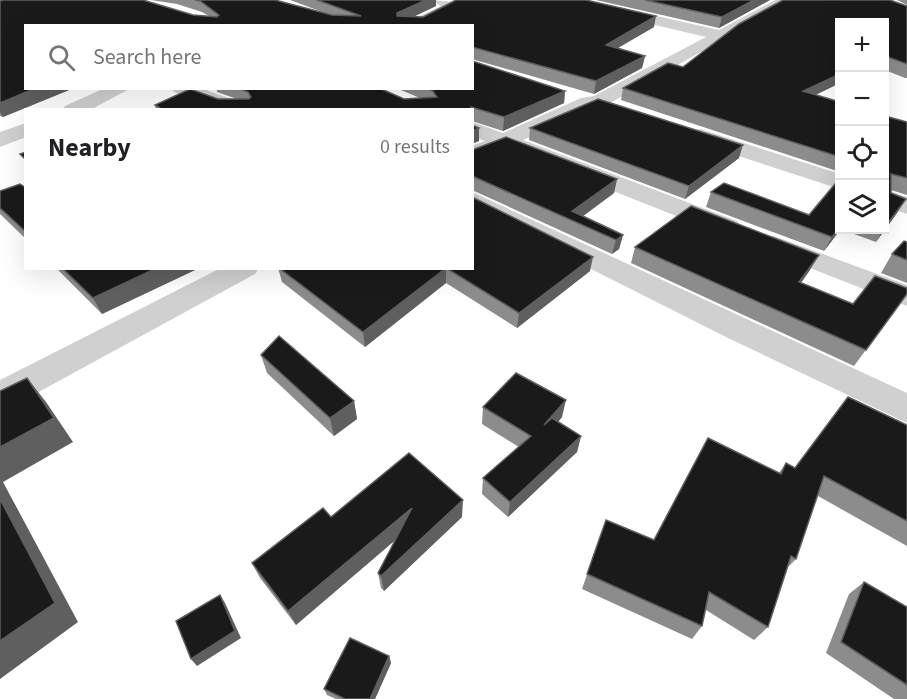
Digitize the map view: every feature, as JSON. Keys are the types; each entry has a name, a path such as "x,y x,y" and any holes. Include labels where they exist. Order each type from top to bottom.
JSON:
{"street":[{"path":"412,24 452,7 452,5 437,0"},
{"path":"567,0 720,35"},
{"path":"474,154 593,102 786,0"},
{"path":"77,108 117,90"},
{"path":"187,90 236,108"},
{"path":"557,92 620,109"},
{"path":"675,127 835,180"},
{"path":"474,129 907,296"},
{"path":"0,140 24,130"},
{"path":"889,199 907,206"},
{"path":"474,200 907,410"},
{"path":"0,396 241,270"}],"building":[{"path":"143,0 193,15 217,17 219,15 200,1 195,0 275,0 332,15 361,16 317,0 426,0 397,13 397,16 423,17 456,0 586,0 656,16 606,45 645,56 596,81 474,48 474,24 24,24 24,90 31,90 0,103 0,1"},
{"path":"645,0 754,0 722,17"},
{"path":"783,0 890,0 907,6 907,64 889,57 889,18 835,18 835,76 803,91 835,101 835,155 623,88 668,63 683,67 739,24"},
{"path":"474,62 565,91 504,117 471,107 160,108 155,105 188,90 218,99 249,99 251,97 248,92 243,90 384,90 404,99 437,97 431,90 474,90"},
{"path":"598,99 743,145 689,186 530,128"},
{"path":"889,117 907,122 907,178 891,174 891,193 906,199 889,222"},
{"path":"506,137 617,179 572,211 623,235 616,240 474,177 474,149"},
{"path":"724,183 809,215 835,184 835,233 832,237 711,192"},
{"path":"20,184 24,187 24,230 0,208 0,191"},
{"path":"474,198 593,257 519,313 449,270 474,270"},
{"path":"691,206 819,255 799,282 853,304 875,276 907,288 907,294 866,350 635,247"},
{"path":"904,241 907,242 907,260 892,254"},
{"path":"64,270 153,270 93,298"},
{"path":"282,270 443,270 363,332"},
{"path":"279,336 354,401 330,418 261,355"},
{"path":"516,373 566,400 544,425 552,418 581,436 510,502 483,478 531,436 483,407"},
{"path":"27,378 54,418 0,447 0,391"},
{"path":"848,397 907,425 907,521 824,476 796,559 791,556 768,627 709,592 702,626 587,574 606,520 654,540 708,438 781,474 786,463 795,468"},
{"path":"409,453 463,500 381,576 378,573 412,508 288,611 252,563 323,508 331,517"},
{"path":"0,499 55,603 0,641"},
{"path":"864,582 907,607 907,685 841,642"},
{"path":"220,595 235,631 191,659 176,621"},
{"path":"350,638 389,656 370,699 345,699 324,689"}]}
